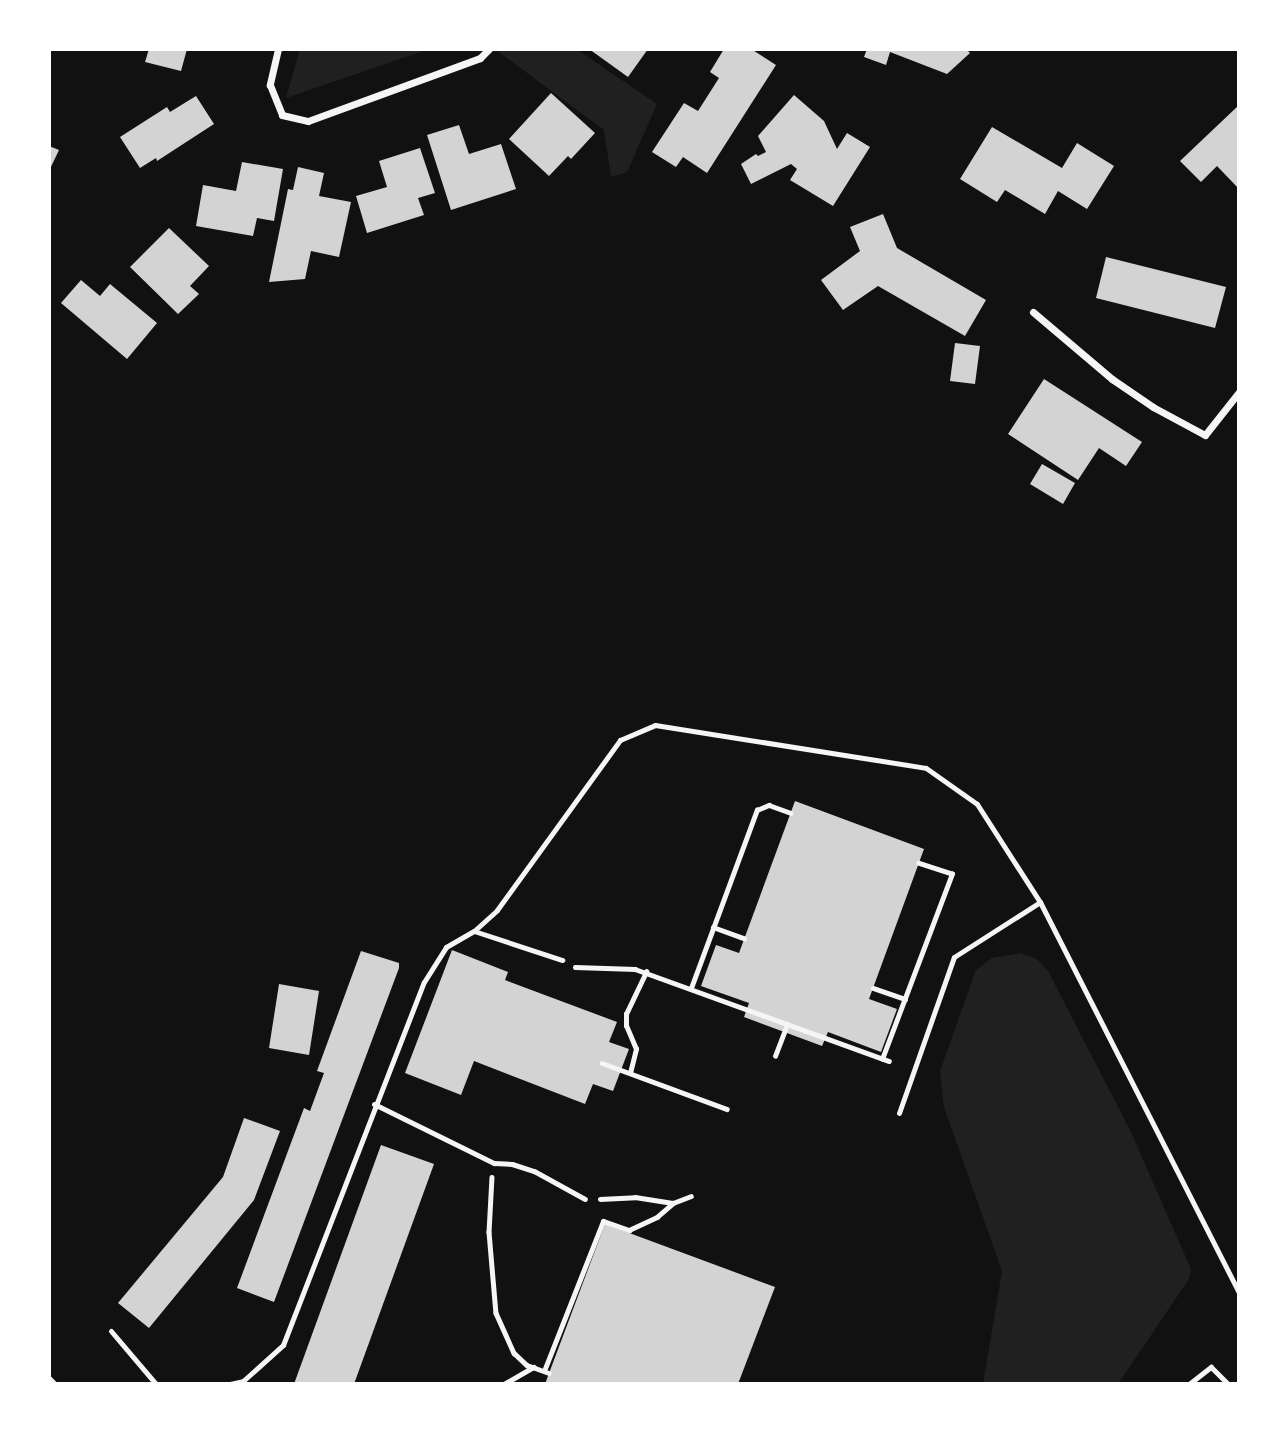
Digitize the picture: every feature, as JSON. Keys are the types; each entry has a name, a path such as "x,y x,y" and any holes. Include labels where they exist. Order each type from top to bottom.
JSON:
{"street":[{"path":"278,49 270,85 282,115 308,121 480,58 489,49"},
{"path":"1033,312 1058,330 1111,379 1153,407 1205,435 1239,392"}],"lane":[{"path":"230,1384 243,1381 283,1345 374,1104 424,982 446,947 474,931 497,910 620,740 655,725 926,768 977,804 1040,902 1239,1292"},
{"path":"899,1114 954,957 1040,902"},
{"path":"474,931 562,960"},
{"path":"374,1104 494,1163 512,1164 534,1171 585,1199"},
{"path":"111,1331 156,1384"},
{"path":"1189,1384 1211,1367 1228,1384"},
{"path":"49,1378 55,1384"}],"path":[{"path":"691,988 757,810 769,805 791,813"},
{"path":"562,960 586,969 627,968 646,972 886,1060 893,1026 952,874 919,863"},
{"path":"713,927 744,938"},
{"path":"701,959 710,962"},
{"path":"630,1073 636,1049 626,1026 626,1014 646,972"},
{"path":"873,988 905,999"},
{"path":"775,1056 787,1024"},
{"path":"601,1063 727,1109"},
{"path":"494,1163 489,1232 496,1313 514,1353 533,1367 547,1372 603,1221 629,1230 657,1217 673,1203 691,1195"},
{"path":"585,1199 635,1197 673,1203"},
{"path":"504,1384 533,1367"}],"shaded area":[{"path":"300,49 429,49 286,98"},
{"path":"495,49 576,49 657,104 627,172 611,177 604,130"},
{"path":"1021,953 1037,959 1048,971 1130,1130 1191,1269 1189,1279 1118,1384 983,1384 1002,1271 944,1107 940,1071 976,970 992,958"}],"building":[{"path":"149,49 187,49 181,71 145,62"},
{"path":"589,49 648,49 628,77"},
{"path":"724,49 751,49 776,65 707,173 683,157 676,167 652,152 684,103 698,111 719,78 710,72"},
{"path":"867,49 966,49 970,53 947,74 890,52 886,65 864,57"},
{"path":"551,93 595,133 571,159 568,156 549,176 509,139"},
{"path":"794,95 824,121 837,149 847,133 870,147 833,206 790,180 797,169 791,164 751,184 741,164 756,154 758,156 766,152 758,136"},
{"path":"196,96 214,124 157,161 156,158 140,168 120,137 167,107 170,112"},
{"path":"1239,105 1239,189 1217,166 1201,182 1180,161"},
{"path":"459,125 469,154 501,144 516,189 451,210 427,135"},
{"path":"992,127 1062,168 1077,143 1114,166 1087,209 1058,191 1045,214 1005,190 997,202 960,179"},
{"path":"49,146 59,150 49,171"},
{"path":"420,148 435,193 418,198 424,215 367,233 356,196 387,187 379,161"},
{"path":"242,162 283,169 274,221 257,218 253,236 196,226 203,185 236,191"},
{"path":"298,167 324,173 319,196 351,202 339,257 311,251 305,279 269,282 288,189 293,190"},
{"path":"883,214 897,248 986,300 965,336 878,286 843,310 821,280 860,251 850,227"},
{"path":"169,228 209,266 190,286 199,294 178,314 130,267"},
{"path":"1106,257 1226,287 1215,328 1096,298"},
{"path":"81,280 100,296 110,284 157,323 127,359 61,303"},
{"path":"955,343 980,346 975,384 950,381"},
{"path":"1044,379 1142,442 1126,466 1099,448 1078,480 1008,434"},
{"path":"1042,464 1075,483 1063,504 1030,484"},
{"path":"795,801 924,849 869,999 897,1009 881,1052 828,1032 822,1046 744,1017 749,1003 701,986 716,945 739,953"},
{"path":"452,950 508,972 505,980 617,1022 609,1042 629,1049 613,1091 593,1084 585,1104 474,1061 461,1095 405,1073"},
{"path":"361,951 399,963 399,968 274,1302 237,1288 304,1108 310,1111 324,1073 317,1071"},
{"path":"279,984 319,991 309,1055 269,1048"},
{"path":"244,1118 280,1131 254,1200 149,1328 118,1303 223,1177"},
{"path":"381,1145 434,1164 354,1384 294,1384"},
{"path":"605,1224 775,1287 738,1384 545,1384"}]}
